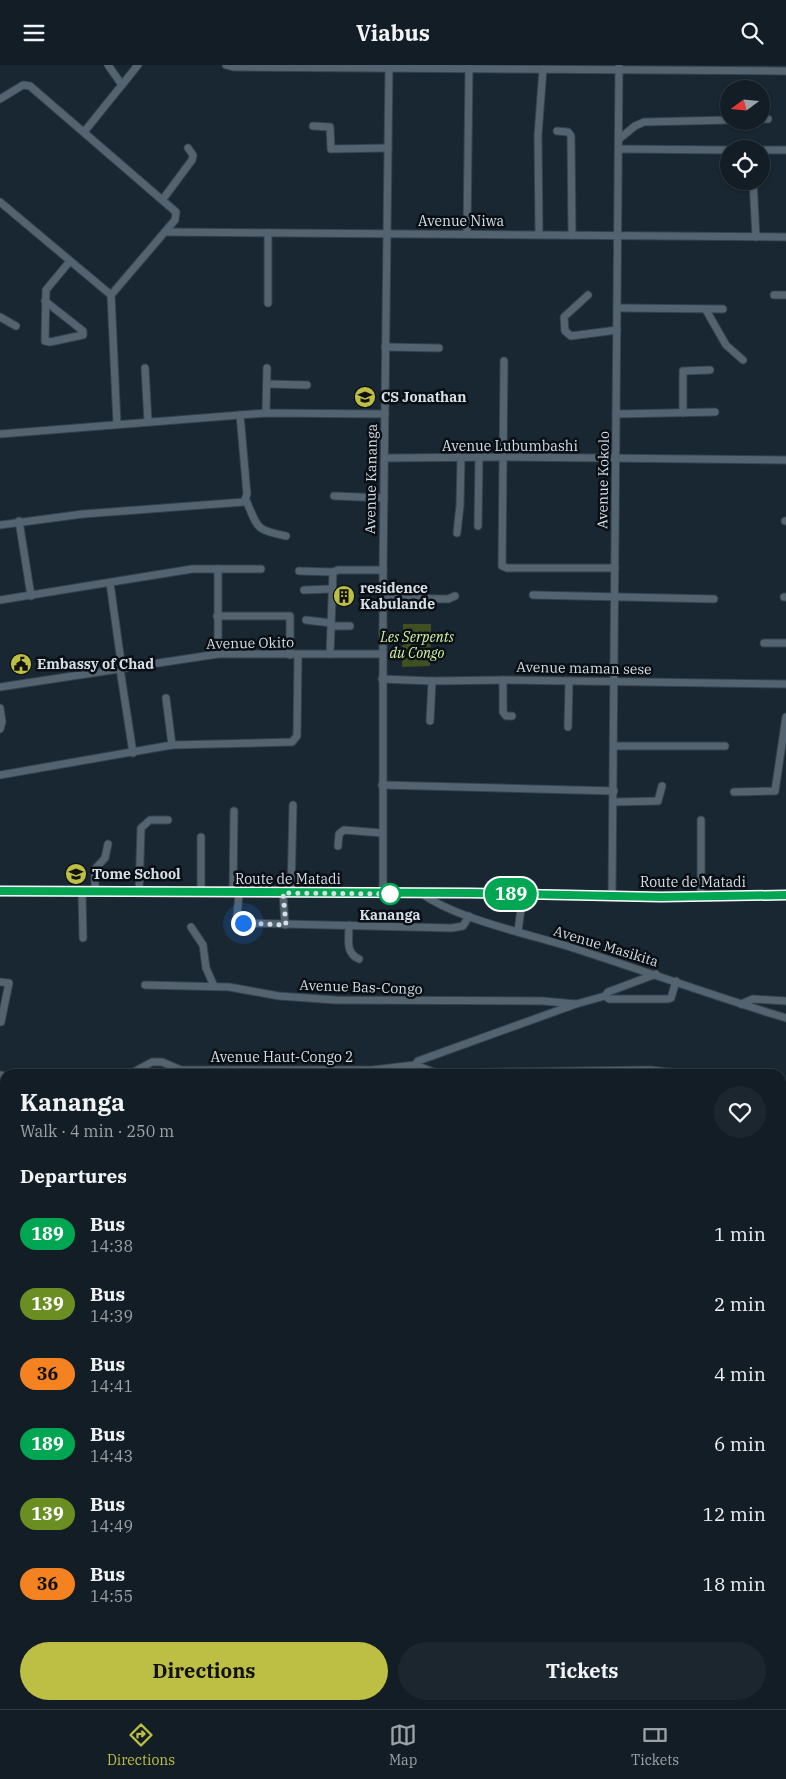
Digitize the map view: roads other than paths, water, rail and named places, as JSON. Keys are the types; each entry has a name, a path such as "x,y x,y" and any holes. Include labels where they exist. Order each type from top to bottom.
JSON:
{"main road":[{"name":"Route de Matadi","path":"0,891 421,893 661,897 786,895"}],"street":[{"path":"108,65 122,85"},
{"path":"84,132 138,65"},
{"path":"226,65 234,67 469,67 543,69 776,67 786,71"},
{"name":"Avenue Kananga","path":"383,894 382,679 389,67"},
{"path":"467,233 469,67"},
{"name":"Avenue Kokolo","path":"612,895 615,746 615,458 618,330 619,67"},
{"path":"619,82 627,67"},
{"path":"539,234 538,135 543,69"},
{"path":"0,99 27,85 175,208 177,215 165,232 111,295 117,424"},
{"path":"619,139 635,126 644,122 720,120"},
{"path":"313,126 330,127 331,149 388,149"},
{"path":"557,131 568,132 571,136 572,235"},
{"path":"163,199 192,160 193,155 188,148"},
{"path":"619,149 720,150"},
{"path":"770,150 786,150"},
{"path":"753,190 756,237"},
{"path":"0,202 111,295"},
{"name":"Avenue Niwa","path":"165,232 617,234 786,237"},
{"path":"268,233 268,303"},
{"path":"45,301 83,331 83,335 47,343 45,338 45,301 48,287 70,261"},
{"path":"588,295 564,317 565,331 571,336 618,330"},
{"path":"774,295 786,295"},
{"path":"618,308 723,309"},
{"path":"706,310 726,345 742,360"},
{"path":"0,317 16,326"},
{"path":"385,347 440,348"},
{"path":"504,361 501,563 503,567 615,567"},
{"path":"145,368 148,421"},
{"path":"266,413 267,368"},
{"path":"683,413 683,371 710,370"},
{"path":"267,384 307,385"},
{"path":"616,414 715,412"},
{"path":"0,434 266,413 385,414"},
{"path":"240,415 246,500 261,529 286,537"},
{"path":"478,526 479,457"},
{"name":"Avenue Lubumbashi","path":"385,458 503,457 786,460"},
{"path":"457,533 460,516 461,458"},
{"path":"334,496 384,498"},
{"path":"0,525 83,514 241,503 246,500"},
{"path":"19,521 31,595"},
{"path":"0,600 192,569 261,569"},
{"path":"218,569 218,654"},
{"path":"299,571 383,570"},
{"path":"330,654 333,572"},
{"path":"110,583 133,753"},
{"path":"304,590 332,589"},
{"path":"533,595 714,599"},
{"path":"383,598 448,599 455,596"},
{"path":"0,775 172,745 289,743 296,739 294,655 290,616 217,617"},
{"path":"306,620 331,625 350,626"},
{"path":"764,643 786,643"},
{"name":"Avenue Okito","path":"0,687 218,654 383,655"},
{"name":"Avenue maman sese","path":"382,679 786,684"},
{"path":"503,679 503,712 506,716 512,716"},
{"path":"430,721 432,681"},
{"path":"568,727 569,681"},
{"path":"166,698 172,745"},
{"path":"0,708 2,722 0,729"},
{"path":"734,792 775,791 786,717"},
{"path":"615,746 725,746"},
{"path":"382,785 614,791"},
{"path":"613,802 658,801 662,786"},
{"path":"286,925 293,805"},
{"path":"234,811 237,916 243,923 452,928 462,926 469,916"},
{"path":"140,892 141,828 150,820 168,820"},
{"path":"701,820 701,895"},
{"path":"338,846 339,834 344,830 382,833"},
{"path":"201,837 201,892"},
{"path":"95,892 95,869 105,858 108,844"},
{"path":"82,892 83,938"},
{"name":"Avenue Masikita","path":"421,893 433,902 469,916 656,974 786,1018"},
{"path":"518,931 523,894"},
{"path":"348,925 349,951 352,956 359,959"},
{"path":"191,927 203,945 206,968 214,986"},
{"path":"605,997 608,992 656,974"},
{"path":"415,1065 418,1061 576,1004 605,997 609,999 668,999 671,998 676,981"},
{"path":"0,982 9,983 1,1022"},
{"name":"Avenue Bas-Congo","path":"146,985 214,986 279,996 336,1000 543,1001 576,1004"},
{"path":"741,1004 754,999 786,1001"},
{"name":"Avenue Haut-Congo 2","path":"138,1069 152,1061 169,1064 174,1069"},
{"name":"Avenue Haut-Congo 2","path":"381,1069 415,1065 427,1069"}],"place":[{"name":"CS Jonathan","path":"365,397"},
{"name":"residence Kabulande","path":"344,596"},
{"name":"Embassy of Chad","path":"21,664"},
{"name":"Tome School","path":"76,874"},
{"name":"Kananga","path":"390,894"}],"park label":[{"name":"Les Serpents du Congo","path":"417,645"}]}
